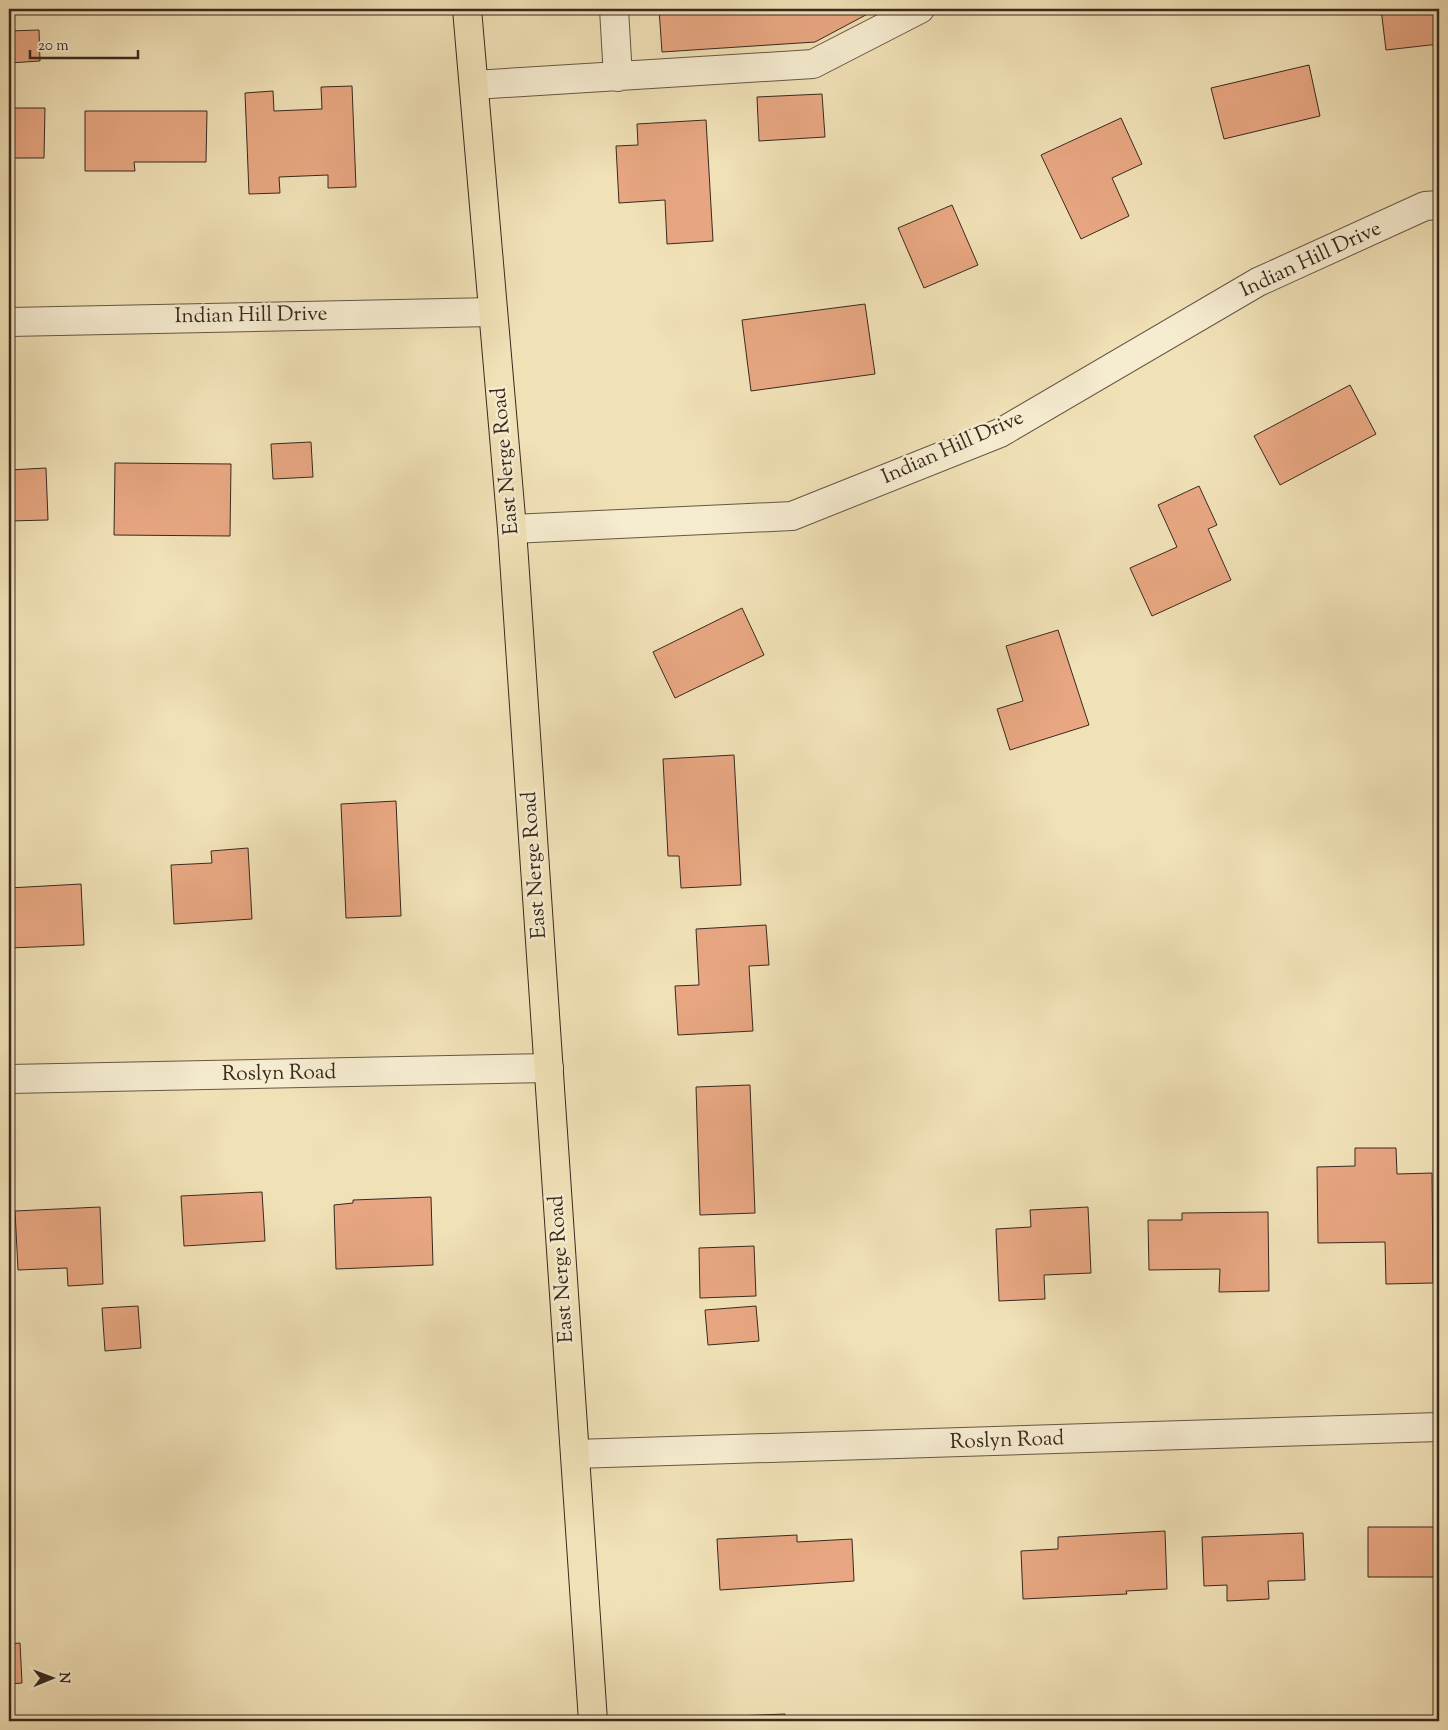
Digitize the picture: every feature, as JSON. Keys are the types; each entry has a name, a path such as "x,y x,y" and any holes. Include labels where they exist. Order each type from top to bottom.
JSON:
{"main road":[{"name":"East Nerge Road","path":"467,9 512,529 593,1721"}],"street":[{"path":"614,9 618,77"},
{"path":"474,85 813,64 920,9"},
{"name":"Indian Hill Drive","path":"512,529 792,516 1000,433 1258,282 1425,206 1439,205"},
{"name":"Indian Hill Drive","path":"9,322 493,312"},
{"name":"Roslyn Road","path":"9,1079 548,1068"},
{"name":"Roslyn Road","path":"575,1454 1439,1427"}],"building":[{"path":"659,9 877,9 815,42 662,52"},
{"path":"1381,9 1439,9 1439,44 1386,50"},
{"path":"39,30 40,61 9,63 9,31"},
{"path":"1309,65 1320,116 1224,139 1211,88"},
{"path":"352,86 356,187 328,188 328,175 279,177 280,193 249,194 245,93 273,91 274,111 322,109 321,87"},
{"path":"822,94 825,137 759,141 757,97"},
{"path":"9,108 45,108 44,158 9,158"},
{"path":"85,111 207,111 206,162 134,162 135,171 85,171"},
{"path":"1121,118 1142,164 1112,178 1129,216 1081,239 1041,155"},
{"path":"706,120 713,241 667,244 665,200 619,203 616,146 638,145 637,124"},
{"path":"952,205 978,265 924,288 898,228"},
{"path":"865,304 875,374 751,391 742,320"},
{"path":"1350,385 1376,434 1280,485 1254,436"},
{"path":"311,442 313,477 273,479 271,444"},
{"path":"115,463 231,464 230,536 114,535"},
{"path":"46,468 48,520 9,521 9,470"},
{"path":"1199,486 1217,525 1208,529 1231,580 1152,616 1130,568 1177,547 1158,505"},
{"path":"742,608 764,655 675,698 653,652"},
{"path":"1058,630 1089,725 1010,750 997,709 1023,701 1006,646"},
{"path":"734,755 741,885 681,888 679,856 668,856 663,759"},
{"path":"396,801 401,916 346,918 341,804"},
{"path":"248,848 252,919 174,924 171,865 212,863 211,851"},
{"path":"81,884 84,945 9,948 9,888"},
{"path":"766,925 769,965 749,966 753,1031 678,1035 675,986 699,985 696,929"},
{"path":"750,1085 755,1213 700,1215 696,1087"},
{"path":"1355,1148 1396,1148 1397,1174 1432,1173 1433,1283 1386,1284 1385,1242 1318,1243 1317,1167 1355,1166"},
{"path":"262,1192 265,1241 184,1246 181,1196"},
{"path":"431,1197 433,1265 336,1269 334,1205 353,1203 353,1200"},
{"path":"100,1207 103,1284 68,1286 67,1268 18,1270 15,1211"},
{"path":"1088,1207 1091,1273 1044,1275 1045,1299 999,1301 996,1229 1031,1227 1030,1210"},
{"path":"1268,1212 1269,1291 1219,1292 1220,1269 1149,1270 1148,1220 1182,1220 1182,1213"},
{"path":"754,1246 756,1296 700,1298 699,1248"},
{"path":"138,1306 141,1348 105,1351 102,1308"},
{"path":"756,1306 759,1341 708,1345 705,1310"},
{"path":"1368,1527 1439,1527 1439,1577 1368,1577"},
{"path":"1165,1531 1167,1589 1126,1591 1127,1594 1023,1599 1021,1551 1058,1549 1058,1537"},
{"path":"1303,1533 1305,1580 1268,1581 1269,1599 1227,1601 1227,1585 1204,1586 1202,1537"},
{"path":"797,1535 797,1542 852,1539 854,1581 720,1590 717,1539"},
{"path":"20,1643 22,1683 9,1684 9,1644"},
{"path":"785,1714 785,1721 735,1721 735,1716"}]}
